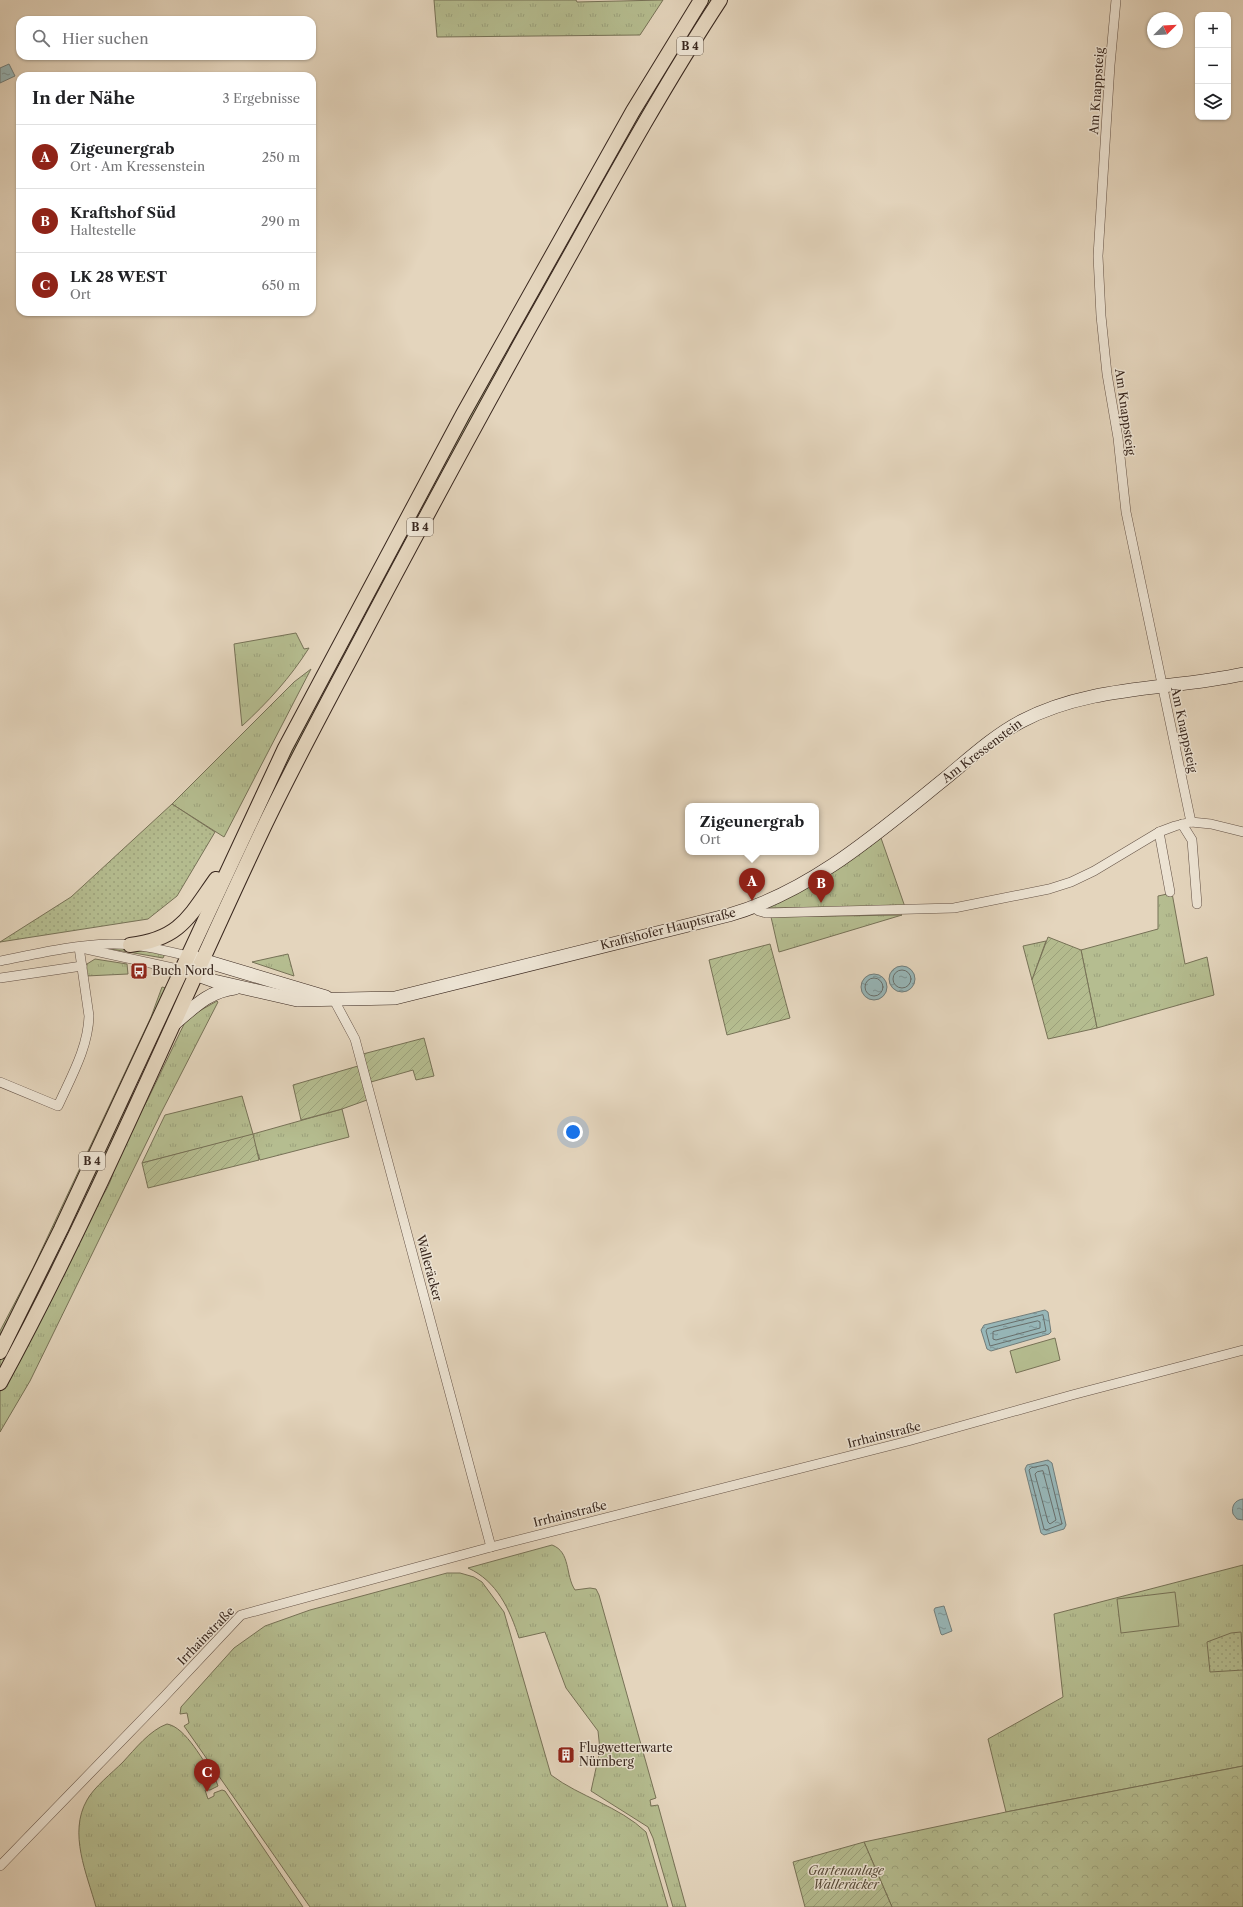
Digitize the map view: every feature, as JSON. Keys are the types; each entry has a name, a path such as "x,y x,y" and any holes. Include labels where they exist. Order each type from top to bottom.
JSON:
{"main road":[{"name":"B 4","path":"0,1352 43,1267 285,748 463,414 632,111 701,0"},
{"name":"B 4","path":"0,1383 29,1330 66,1255 294,765 409,548 587,224 662,92 720,0"},
{"name":"B 4","path":"130,945 155,941 176,930 190,916 216,878 233,859"}],"street":[{"name":"Am Knappsteig","path":"1116,0 1110,65 1098,256 1101,316 1107,374 1118,438 1126,512 1191,822"},
{"name":"Am Kressenstein","path":"753,907 808,880 848,854 994,739 1021,721 1055,706 1078,699 1243,674"},
{"path":"753,907 766,913 954,908 1048,889 1071,882 1094,871 1159,832 1182,824 1191,822 1211,824 1243,832"},
{"path":"1182,824 1192,840 1198,904"},
{"path":"1159,832 1170,892"},
{"name":"Kraftshofer Hauptstraße","path":"182,970 239,988 297,1000 380,1000 411,996 604,945 729,915 753,907"},
{"path":"0,961 79,947 109,944 130,945 188,956"},
{"path":"0,1082 58,1106 84,1048 89,1026 89,1016 79,947"},
{"path":"79,947 182,970"},
{"name":"Kraftshofer Hauptstraße","path":"188,956 203,959 334,1000"},
{"path":"0,978 82,966"},
{"path":"174,1024 206,997 222,990 239,988"},
{"name":"Walleräcker","path":"334,1000 355,1039 491,1547"},
{"name":"Irrhainstraße","path":"0,1866 162,1699 240,1614 491,1547 908,1442 1072,1395 1243,1350"}],"green space":[{"path":"434,0 576,0 577,2 663,0 640,35 437,37"},
{"path":"705,0 713,0 653,98 647,94"},
{"path":"641,103 648,107 207,939 204,939 240,862 262,808 370,595"},
{"path":"296,633 304,649 309,648 278,689 242,726 234,644"},
{"path":"311,669 224,837 172,804 294,682"},
{"path":"172,804 215,832 177,896 148,919 0,942 71,897"},
{"path":"881,838 905,907 767,908"},
{"path":"1172,893 1185,964 1207,957 1214,995 1097,1028 1081,950 1158,929 1158,896"},
{"path":"902,915 779,952 771,917"},
{"path":"1048,937 1081,950 1097,1028 1048,1039 1032,980"},
{"path":"1046,941 1032,980 1023,946"},
{"path":"770,944 790,1018 727,1035 709,960"},
{"path":"105,948 121,948 165,954 163,958"},
{"path":"288,954 294,976 252,962"},
{"path":"95,959 127,964 128,974 86,976 87,964"},
{"path":"162,987 166,988 159,1005 0,1341 0,1331 33,1268 151,1017"},
{"path":"217,1001 218,1002 161,1113 30,1381 0,1432 0,1392 89,1216 110,1183 113,1163 148,1099 187,1018"},
{"path":"424,1038 434,1076 416,1080 413,1070 371,1082 363,1054"},
{"path":"358,1066 367,1100 342,1109 301,1120 293,1085"},
{"path":"138,1079 111,1148 0,1374 0,1359"},
{"path":"242,1096 253,1134 342,1109 349,1137 260,1160 252,1135 142,1163 165,1115"},
{"path":"253,1134 259,1160 148,1188 142,1163"},
{"path":"1055,1338 1060,1360 1016,1373 1010,1351"},
{"path":"552,1545 558,1548 565,1558 575,1590 590,1588 596,1589 599,1595 656,1798 650,1800 651,1806 658,1805 686,1907 673,1907 653,1838 648,1827 591,1791 600,1750 598,1731 566,1688 545,1632 519,1638 507,1607 495,1588 487,1580 468,1568"},
{"path":"1243,1565 1243,1766 1006,1812 988,1739 1063,1697 1054,1614"},
{"path":"447,1573 460,1573 474,1577 482,1582 504,1612 551,1775 574,1790 624,1815 646,1832 668,1907 310,1907 184,1726 189,1723 187,1713 180,1714 181,1707 234,1648 265,1626 310,1610"},
{"path":"1175,1592 1179,1626 1121,1633 1117,1599"},
{"path":"1241,1632 1243,1670 1210,1672 1207,1642 1231,1633"},
{"path":"167,1724 174,1727 188,1738 215,1778 218,1786 210,1790 205,1790 208,1799 214,1796 214,1793 222,1790 225,1791 303,1907 96,1907 84,1867 79,1840 79,1826 87,1800 99,1785 149,1735"},
{"path":"1243,1766 1243,1907 892,1907 864,1842 1006,1812"},
{"name":"Gartenanlage Walleräcker","path":"864,1842 892,1907 805,1907 793,1862"}],"water":[{"path":"9,64 15,76 0,83 0,68"},
{"path":"902,966 911,970 915,979 911,988 902,992 893,988 889,979 893,970"},
{"path":"874,974 883,978 887,987 883,996 874,1000 865,996 861,987 865,978"},
{"path":"1045,1310 1048,1312 1051,1332 1049,1334 991,1351 987,1349 981,1330 984,1325"},
{"path":"1048,1460 1052,1463 1066,1525 1064,1529 1044,1535 1041,1533 1025,1469 1027,1465"},
{"path":"1243,1499 1243,1520 1237,1519 1233,1514 1233,1506 1236,1502"},
{"path":"944,1606 952,1631 942,1635 934,1610 935,1608"}],"place":[{"name":"Zigeunergrab","path":"752,901"},
{"name":"Kraftshof Süd","path":"821,903"},
{"name":"Buch Nord","path":"139,971"},
{"name":"Flugwetterwarte Nürnberg","path":"566,1755"},
{"name":"LK 28 WEST","path":"207,1792"}]}
